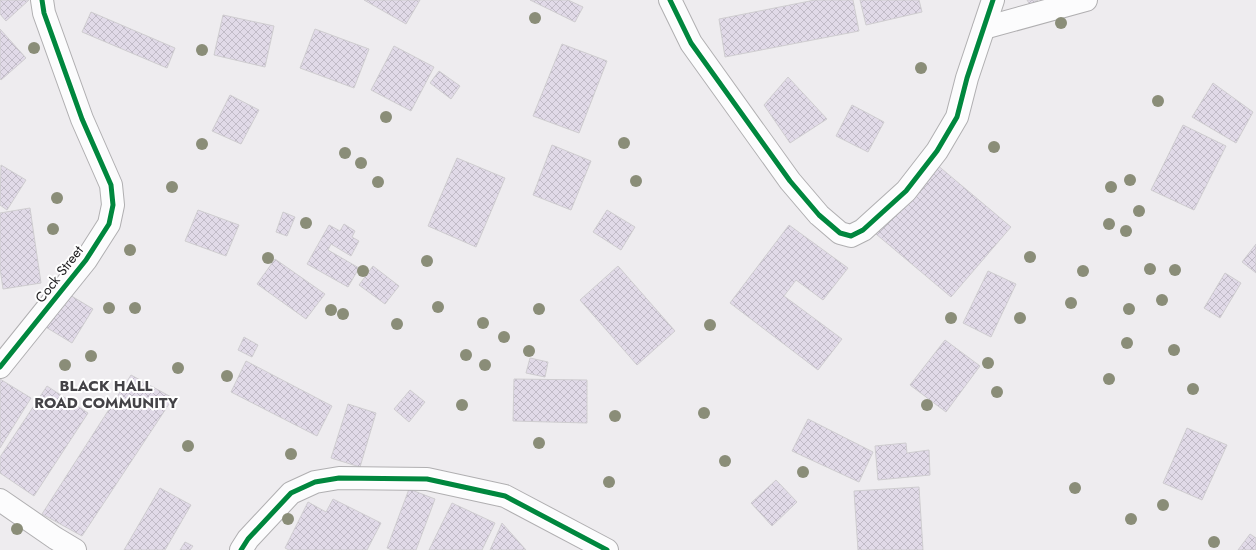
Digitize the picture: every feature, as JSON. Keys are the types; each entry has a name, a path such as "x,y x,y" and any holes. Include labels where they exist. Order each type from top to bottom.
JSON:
{"street":[{"name":"Cock Street","path":"0,368 86,260 109,224 113,205 111,185 82,120 44,13 42,0"},
{"path":"670,0 691,42 790,181 819,215 840,233 851,236 863,230 906,191 937,151 957,117 967,78 993,0"},
{"path":"984,28 1086,0"},
{"path":"241,550 248,539 291,493 315,482 339,478 427,479 505,496 607,550"},
{"path":"0,500 75,550"}],"building":[{"path":"0,0 29,0 6,21 0,14"},
{"path":"364,0 420,0 406,24"},
{"path":"530,0 568,0 583,7 575,22"},
{"path":"815,0 853,0 859,31 725,57 719,19"},
{"path":"860,0 919,0 922,12 866,25"},
{"path":"1027,0 1038,0 1030,5"},
{"path":"91,12 175,48 167,68 82,32"},
{"path":"223,15 274,26 265,67 214,55"},
{"path":"0,29 26,58 1,80 0,79"},
{"path":"315,29 369,49 354,88 300,68"},
{"path":"562,44 607,61 579,133 533,116"},
{"path":"394,46 434,67 411,111 371,90"},
{"path":"439,71 460,86 451,99 430,83"},
{"path":"788,77 827,119 790,143 764,105"},
{"path":"1213,83 1253,112 1236,143 1192,117"},
{"path":"230,95 259,110 241,144 212,131"},
{"path":"852,105 884,122 868,152 836,136"},
{"path":"1183,125 1226,146 1194,210 1151,190"},
{"path":"552,145 591,161 571,210 533,195"},
{"path":"457,158 505,178 476,247 428,226"},
{"path":"936,164 1011,227 951,297 876,234"},
{"path":"1,165 26,180 7,210 0,205"},
{"path":"30,208 41,283 3,289 0,268 0,213"},
{"path":"198,210 239,225 226,256 185,241"},
{"path":"607,210 635,227 621,250 593,232"},
{"path":"283,212 295,217 287,236 276,232"},
{"path":"344,224 355,231 352,237 359,241 351,256 331,244 328,250 359,268 348,287 307,264 329,225 340,231"},
{"path":"789,225 848,268 823,300 796,280 784,296 842,339 818,370 730,303"},
{"path":"1256,244 1256,273 1242,262"},
{"path":"275,259 325,294 306,319 257,284"},
{"path":"373,266 399,286 385,304 359,285"},
{"path":"618,266 675,331 637,365 580,300"},
{"path":"988,271 1016,284 991,337 963,323"},
{"path":"1225,273 1241,283 1220,318 1204,308"},
{"path":"65,292 93,309 72,343 44,326"},
{"path":"244,337 258,345 252,357 238,350"},
{"path":"945,340 980,366 946,412 910,385"},
{"path":"530,358 548,362 545,377 526,373"},
{"path":"246,361 332,406 317,436 231,392"},
{"path":"131,375 173,398 82,536 42,514"},
{"path":"0,379 31,398 0,448"},
{"path":"514,379 587,380 587,423 513,421"},
{"path":"47,386 88,413 34,496 0,473 0,457"},
{"path":"410,390 425,402 409,422 394,409"},
{"path":"348,404 376,413 360,467 331,458"},
{"path":"808,419 873,452 859,482 792,451"},
{"path":"1187,428 1227,445 1202,500 1163,483"},
{"path":"906,443 907,453 929,450 930,475 878,480 875,446"},
{"path":"776,480 797,502 772,526 751,503"},
{"path":"919,487 923,550 858,550 854,491"},
{"path":"160,488 191,505 165,550 124,550"},
{"path":"409,489 435,499 416,550 392,550 387,548"},
{"path":"333,499 381,523 367,550 289,550 285,548 308,502 326,512"},
{"path":"452,503 495,523 482,550 429,550"},
{"path":"502,523 526,550 490,550"},
{"path":"1250,534 1256,538 1256,550 1238,550"},
{"path":"185,542 193,546 190,550 180,550"}],"cycle path":[{"path":"0,367 86,260 109,224 113,205 111,185 82,119 44,13 42,0"},
{"path":"670,0 691,43 790,181 819,215 840,233 851,236 863,230 906,191 937,151 957,117 967,78 993,0"},
{"path":"241,550 248,539 291,493 315,482 339,478 427,479 505,496 607,550"}],"district":[{"name":"BLACK HALL ROAD COMMUNITY","path":"106,394"}]}
